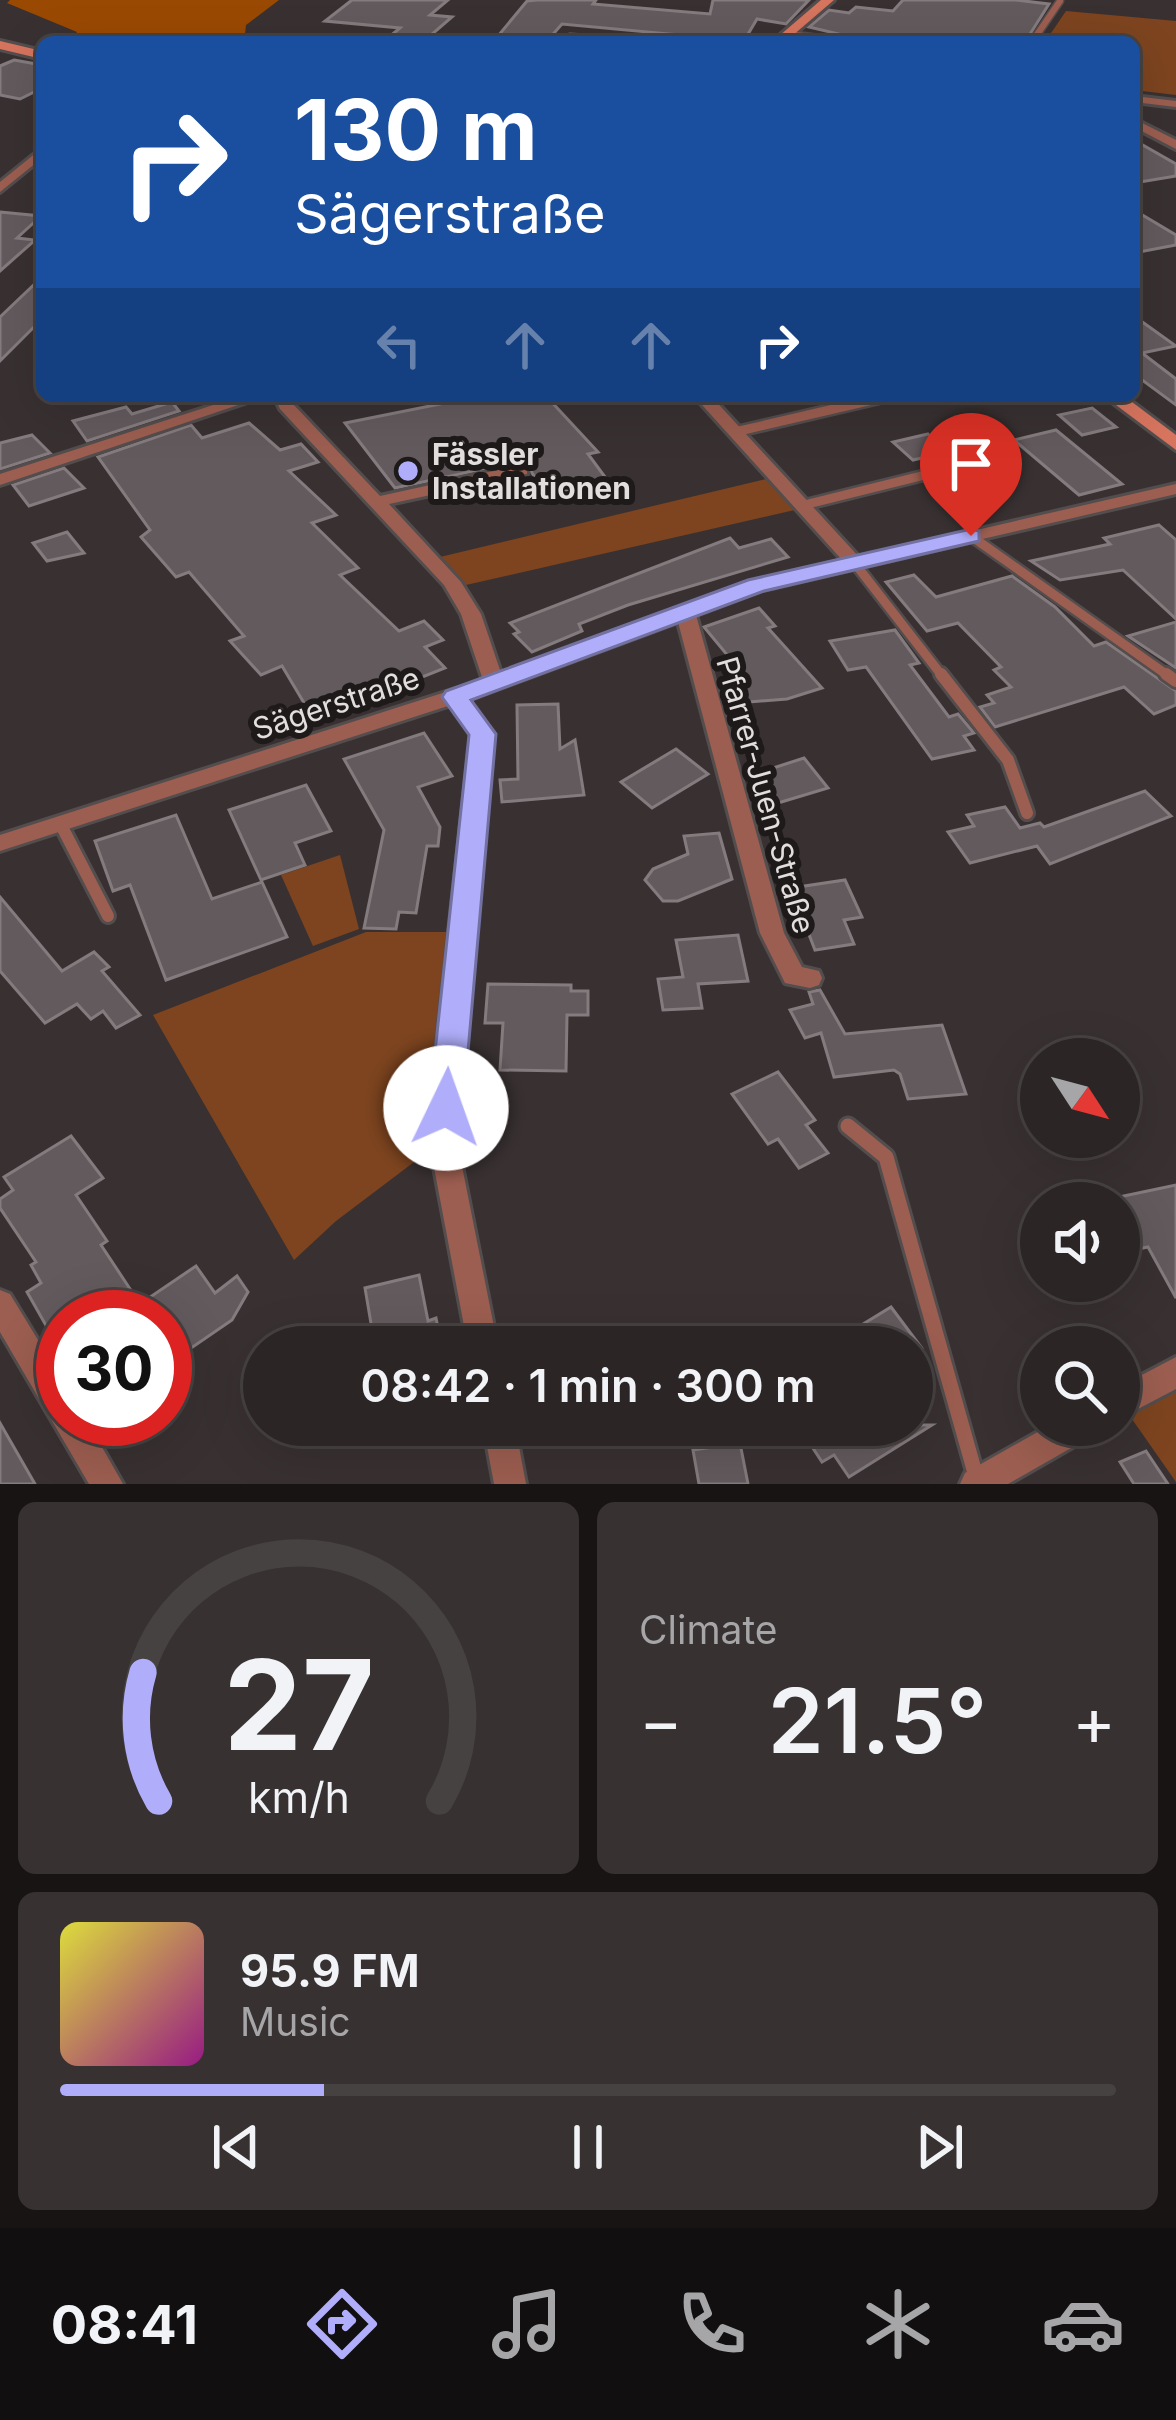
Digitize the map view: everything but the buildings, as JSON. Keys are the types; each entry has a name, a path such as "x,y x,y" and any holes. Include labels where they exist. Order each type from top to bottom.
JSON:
{"main road":[{"path":"785,36 828,0"},
{"path":"0,46 36,54"},
{"path":"1121,402 1176,444"}],"street":[{"path":"1046,0 1074,3"},
{"path":"1140,100 1176,104"},
{"path":"1140,125 1176,146"},
{"path":"0,188 36,157"},
{"path":"0,481 239,402"},
{"path":"284,402 452,582 471,614 493,680"},
{"path":"707,402 853,561"},
{"path":"376,502 521,470"},
{"name":"Sägerstraße","path":"0,843 455,697 757,586 1176,489"},
{"name":"Pfarrer-Juen-Straße","path":"685,611 772,933 794,976 810,978"},
{"path":"455,697 482,734 451,1030 444,1146 479,1326"},
{"path":"0,1304 36,1365"},
{"path":"1140,1392 1176,1372"},
{"path":"84,1446 107,1484"},
{"path":"503,1446 510,1484"},
{"path":"977,1484 1045,1446"}],"lane":[{"path":"1036,36 1060,1"},
{"path":"736,432 863,402"},
{"path":"804,505 921,476"},
{"path":"971,536 1176,681"},
{"path":"853,561 1008,760 1027,813"},
{"path":"59,823 107,916"},
{"path":"848,1126 886,1157 977,1484"}],"shaded area":[{"path":"279,0 246,25 240,36 74,36 77,32 7,3"},
{"path":"1066,11 1176,21 1176,95 1140,91 1140,36 1049,36"},
{"path":"770,478 799,509 466,585 440,557"},
{"path":"340,855 359,929 313,946 281,875"},
{"path":"366,932 450,932 430,1150 336,1221 294,1260 153,1015"},
{"path":"1176,1382 1176,1482 1140,1430 1140,1401"}],"place":[{"name":"Fässler Installationen","path":"408,471"}],"route":[{"path":"446,1108 482,734 455,697 757,586 971,536"}]}
